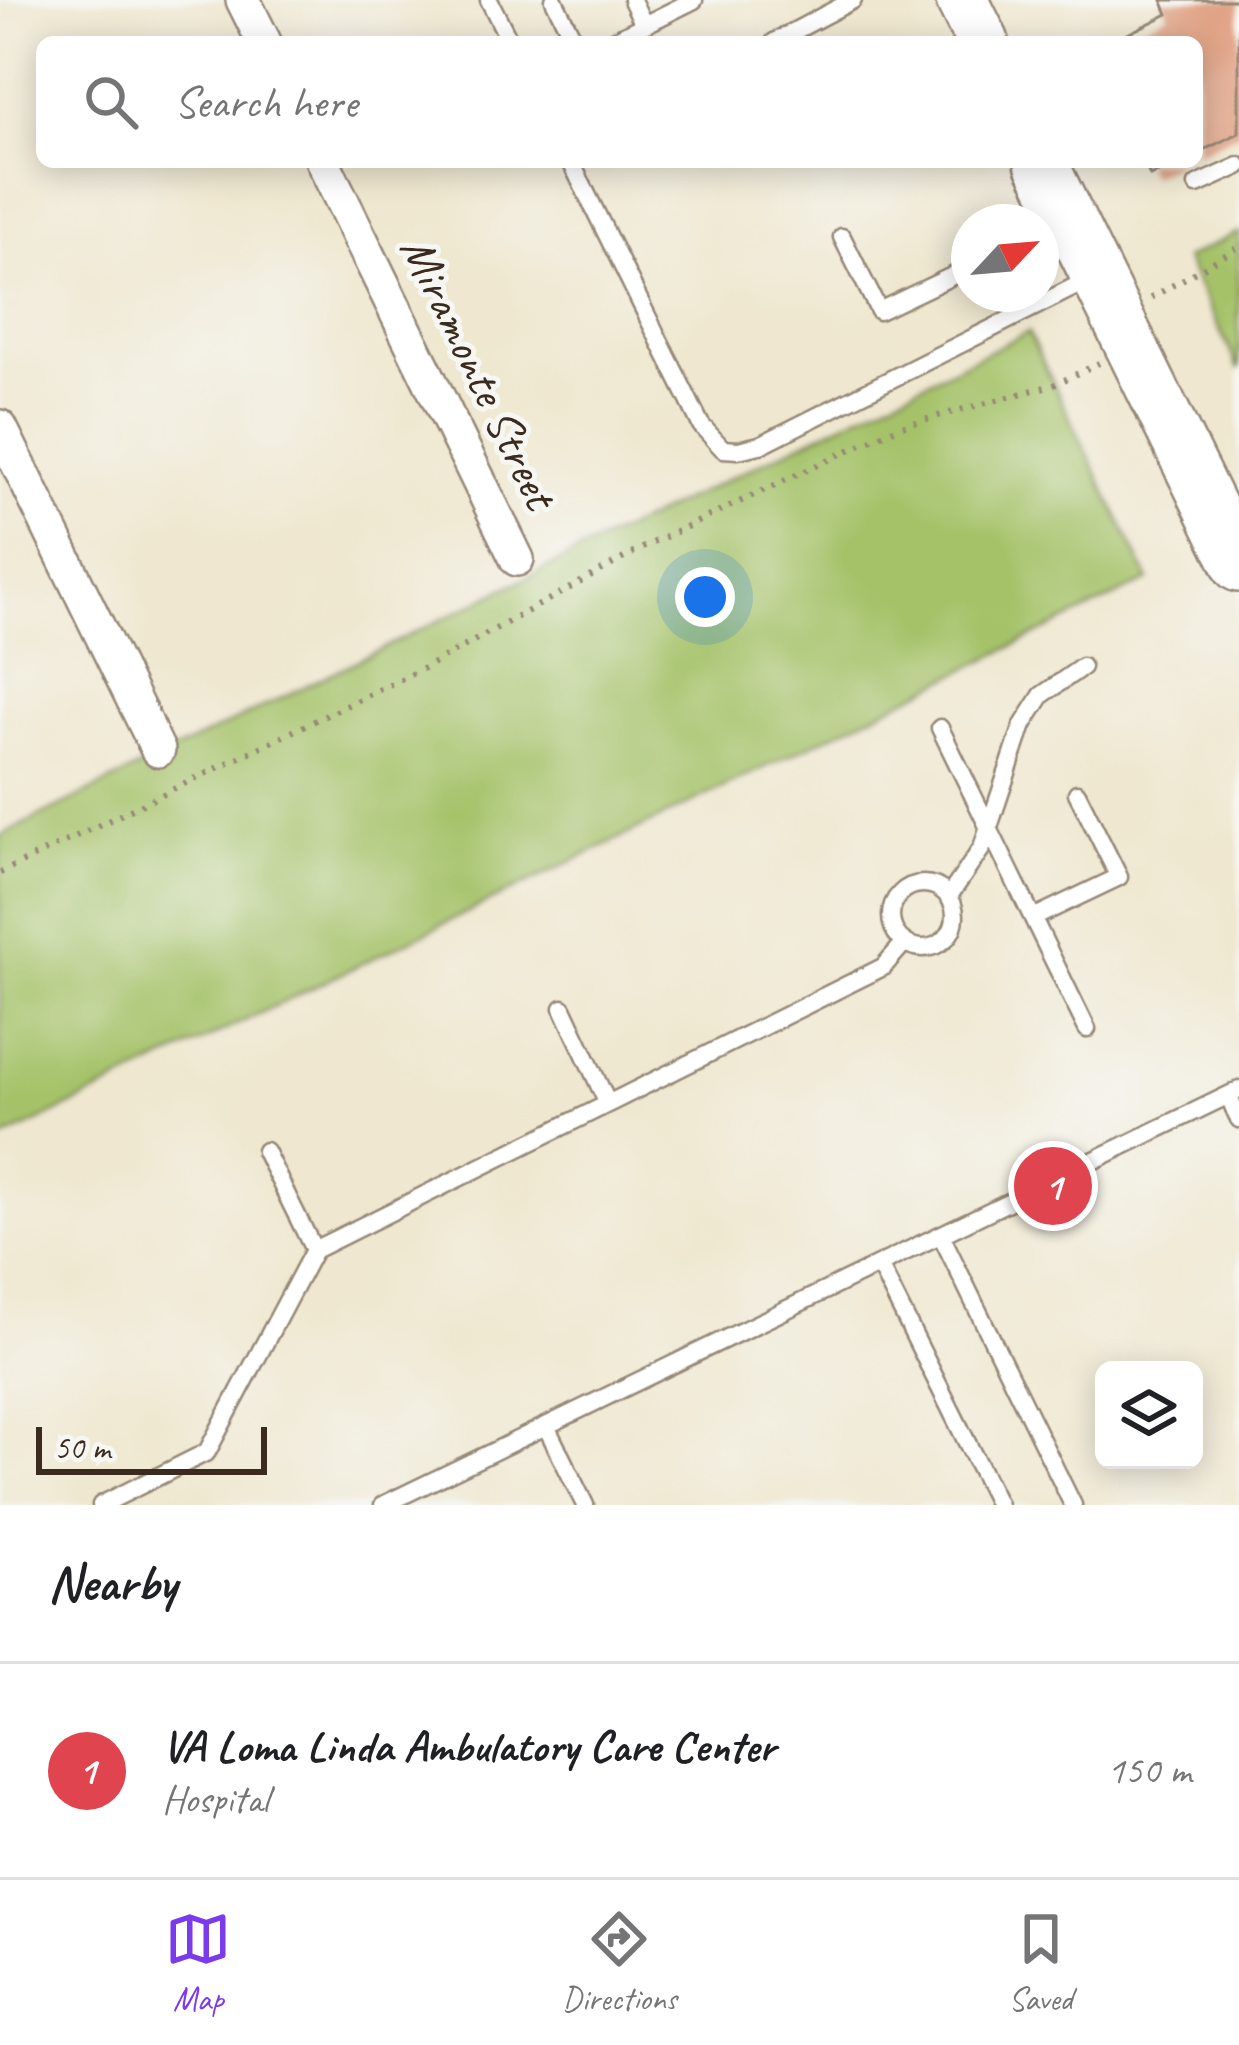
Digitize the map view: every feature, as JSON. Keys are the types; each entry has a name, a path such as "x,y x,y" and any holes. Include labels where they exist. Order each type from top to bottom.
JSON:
{"main road":[{"path":"962,0 979,36"},
{"path":"1043,168 1062,223 1115,313 1239,566"}],"street":[{"path":"243,0 261,36"},
{"name":"Miramonte Street","path":"326,168 517,560"},
{"path":"0,427 158,750"}],"lane":[{"path":"489,0 507,36"},
{"path":"554,0 572,36"},
{"path":"632,0 644,25"},
{"path":"622,36 694,0"},
{"path":"785,36 853,0"},
{"path":"1197,185 1239,166"},
{"path":"574,168 701,425 723,449 760,445 1115,313"},
{"path":"842,237 879,311 951,277"},
{"path":"949,896 982,848 1023,725 1042,695 1082,668"},
{"path":"940,728 1088,1029"},
{"path":"1033,918 1119,877 1078,793"},
{"path":"920,884 949,896 956,915 943,942 924,949 905,942 892,924 894,902 900,894 920,884"},
{"path":"100,1505 207,1452 314,1250 883,967 905,942"},
{"path":"563,1008 608,1102"},
{"path":"383,1505 1233,1093 1239,1119"},
{"path":"265,1151 314,1250"},
{"path":"941,1234 1073,1505"},
{"path":"878,1265 998,1505"},
{"path":"546,1426 585,1505"}],"path":[{"path":"0,873 430,665 646,546 898,427 1056,384 1115,313 1239,247"}],"green space":[{"path":"1239,232 1239,369 1185,259"},
{"path":"1028,332 1149,580 0,1140 0,836"}],"building":[{"path":"1162,0 1239,0 1239,133 1203,150 1203,36 1123,36 1168,14"}],"place":[{"name":"VA Loma Linda Ambulatory Care Center","path":"1053,1186"}]}
